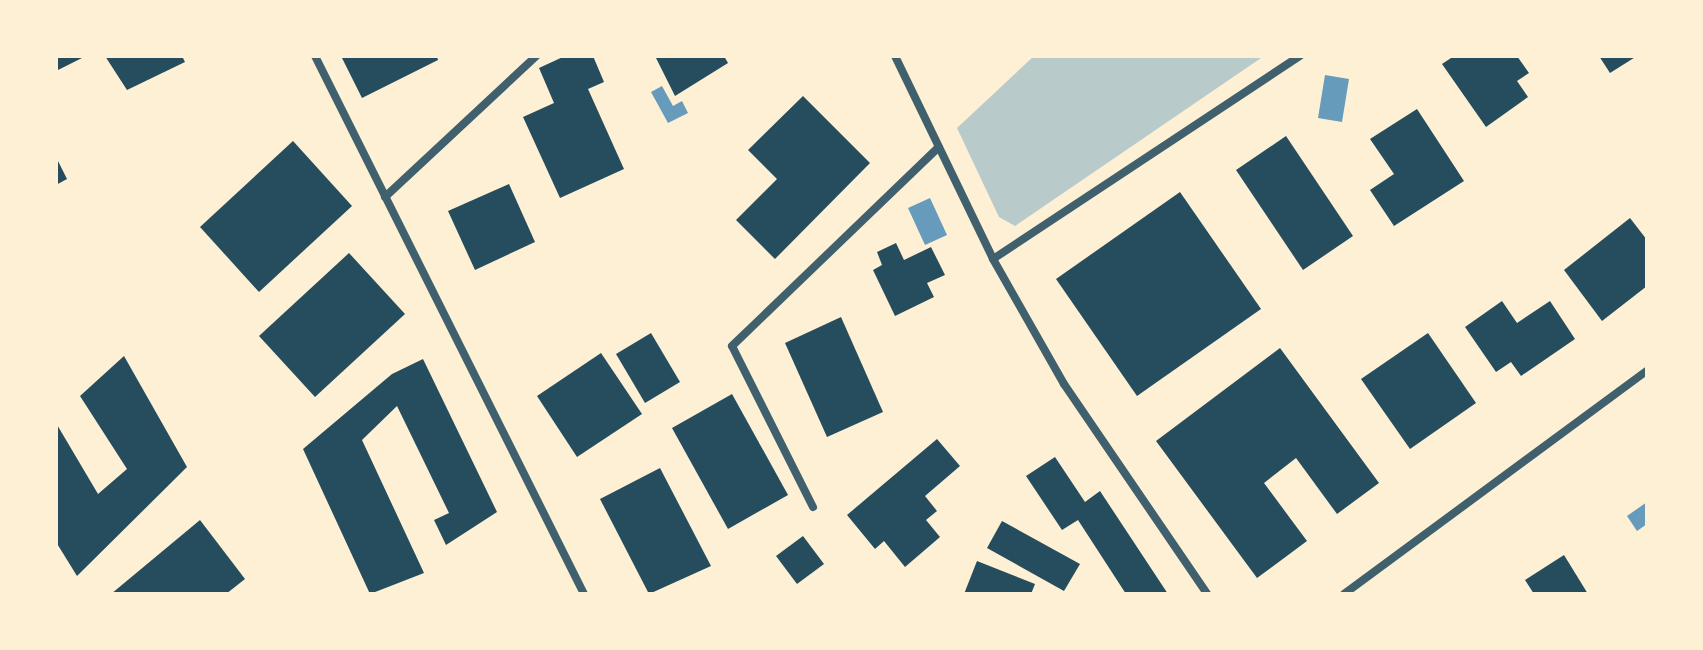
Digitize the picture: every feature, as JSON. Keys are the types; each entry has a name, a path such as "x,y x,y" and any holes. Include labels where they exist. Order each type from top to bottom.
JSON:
{"street":[{"path":"315,56 584,594"},
{"path":"385,197 536,56"},
{"path":"895,56 993,259 1064,384 1207,594"},
{"path":"993,259 1300,56"},
{"path":"813,507 732,346 939,147"},
{"path":"1344,594 1647,371"}],"shaded area":[{"path":"1034,56 1264,56 1015,226 999,217 957,128"}],"water":[{"path":"1325,75 1349,79 1342,122 1318,118"},
{"path":"662,86 673,106 682,101 688,113 668,123 651,92"},
{"path":"930,198 947,235 925,245 908,208"},
{"path":"1647,502 1647,524 1637,531 1627,516"}],"building":[{"path":"56,56 86,56 58,70"},
{"path":"105,56 182,56 185,62 127,90"},
{"path":"341,56 437,56 438,60 362,98"},
{"path":"565,56 593,56 604,82 588,89 624,169 560,198 523,117 554,103 539,68"},
{"path":"655,56 724,56 728,63 675,96"},
{"path":"1454,56 1517,56 1529,73 1517,81 1528,97 1486,127 1442,64"},
{"path":"1599,56 1637,56 1610,73"},
{"path":"803,96 870,163 775,259 736,220 777,179 748,150"},
{"path":"1417,109 1464,181 1394,226 1370,190 1394,174 1370,139"},
{"path":"1286,136 1353,236 1303,270 1236,170"},
{"path":"293,141 352,206 259,292 200,227"},
{"path":"56,157 67,179 56,185"},
{"path":"509,184 535,242 475,270 448,211"},
{"path":"1180,192 1261,309 1137,396 1056,279"},
{"path":"1630,218 1647,240 1647,286 1602,321 1564,270"},
{"path":"896,243 904,260 931,247 945,275 927,283 934,297 895,316 873,270 882,265 877,252"},
{"path":"349,253 405,314 315,397 259,336"},
{"path":"1502,301 1517,323 1550,301 1575,339 1521,376 1511,362 1496,372 1465,327"},
{"path":"841,317 883,412 827,437 785,343"},
{"path":"651,333 680,382 645,403 616,354"},
{"path":"1428,333 1476,403 1410,449 1361,379"},
{"path":"1280,348 1379,483 1337,514 1296,458 1264,483 1307,541 1257,578 1156,441"},
{"path":"601,353 642,414 577,457 537,396"},
{"path":"124,356 187,467 77,576 56,542 56,423 98,494 127,469 80,396"},
{"path":"423,359 497,512 446,545 434,520 449,513 397,406 362,440 424,573 370,594 303,449 392,374"},
{"path":"732,394 788,495 728,529 672,428"},
{"path":"937,439 960,466 925,496 937,511 926,520 940,537 905,567 884,541 875,549 847,515"},
{"path":"1055,457 1085,502 1100,491 1168,594 1126,594 1078,520 1062,530 1026,476"},
{"path":"660,468 711,566 649,594 600,499"},
{"path":"200,520 245,579 226,594 111,594"},
{"path":"1002,521 1080,564 1064,591 987,548"},
{"path":"803,536 824,564 797,584 776,556"},
{"path":"1564,555 1588,594 1534,594 1525,580"},
{"path":"977,561 1035,584 1031,594 964,594"}]}
